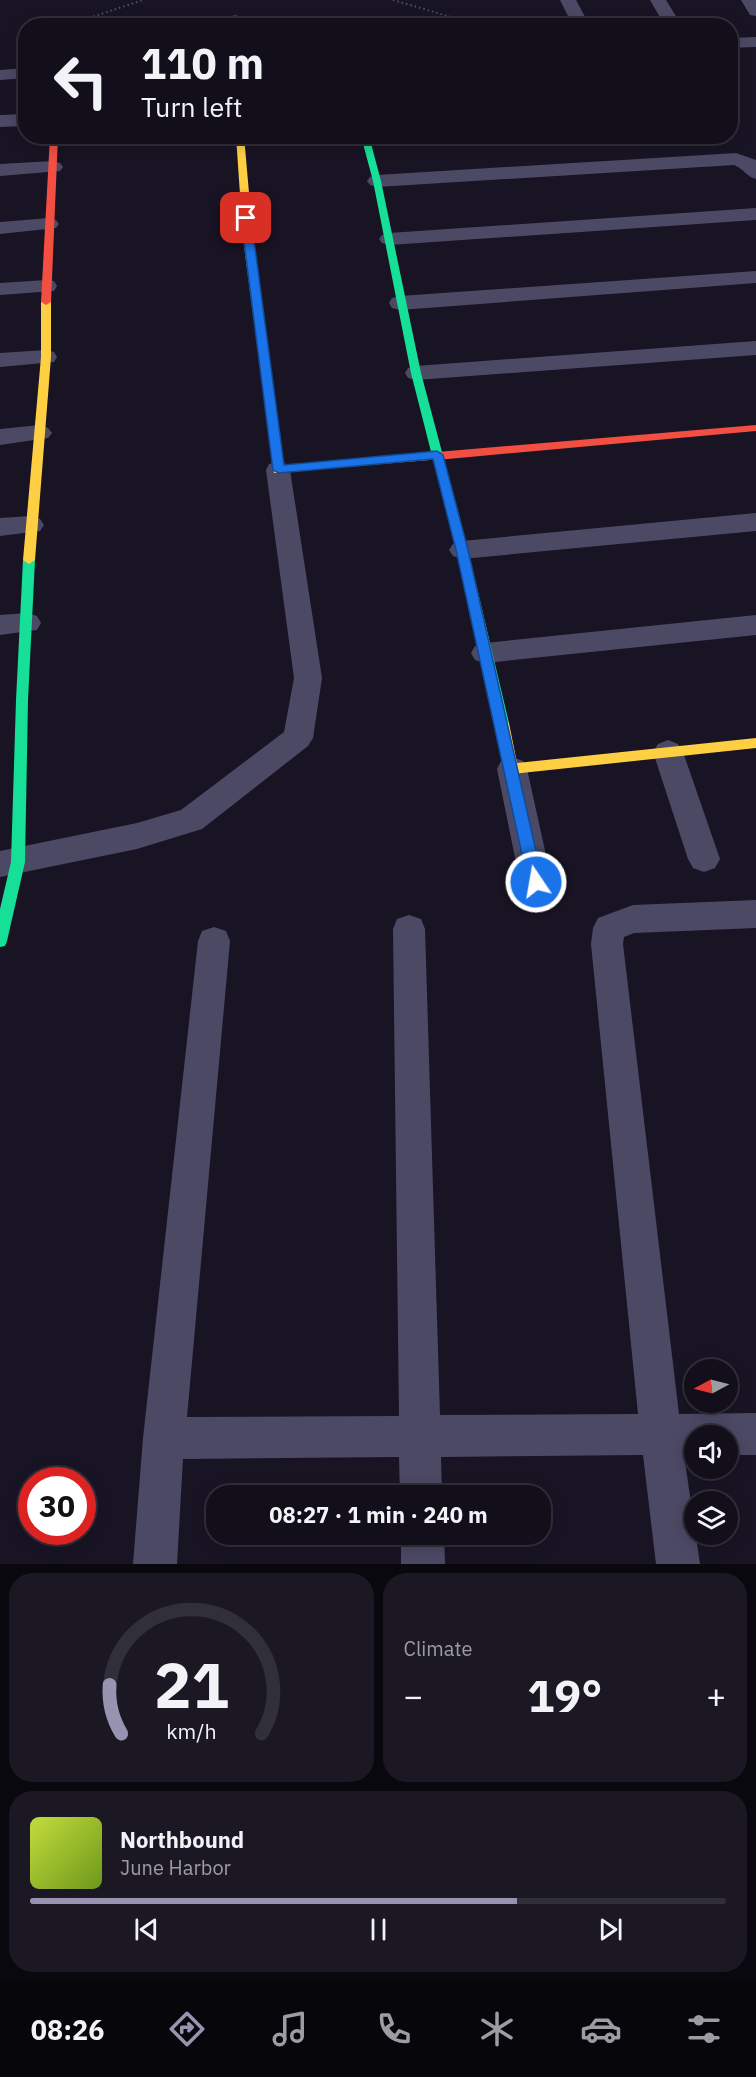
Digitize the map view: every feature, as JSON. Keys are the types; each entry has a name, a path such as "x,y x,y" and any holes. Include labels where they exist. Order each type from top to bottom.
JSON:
{"street":[{"path":"235,0 236,18"},
{"path":"568,0 578,18"},
{"path":"658,0 669,18"},
{"path":"749,0 756,11"},
{"path":"738,43 756,42"},
{"path":"0,75 18,74"},
{"path":"0,122 18,121"},
{"path":"0,940 9,863 13,624 31,525 40,433 46,357 46,286 54,144"},
{"path":"9,863 137,836 191,820 298,738 308,678 248,238 241,144"},
{"path":"366,144 377,181 416,373 462,550 536,882"},
{"path":"377,181 736,159 749,164 756,173"},
{"path":"0,170 53,166"},
{"path":"389,239 756,214"},
{"path":"0,228 49,224"},
{"path":"400,303 756,278"},
{"path":"0,290 46,286"},
{"path":"416,373 756,348"},
{"path":"0,360 46,357"},
{"path":"279,470 756,428"},
{"path":"0,437 40,433"},
{"path":"462,550 756,522"},
{"path":"0,527 31,525"},
{"path":"485,653 756,625"},
{"path":"512,769 756,743"},
{"path":"668,752 704,859"},
{"path":"678,1564 661,1435 607,944 609,928 633,919 756,914"},
{"path":"409,929 421,1485"},
{"path":"155,1564 164,1438 214,941"},
{"path":"164,1438 756,1434"},
{"path":"422,1545 423,1564"}],"path":[{"path":"90,18 143,0"},
{"path":"393,0 455,18"}],"traffic: fast":[{"path":"367,144 377,181 416,373 462,550 502,723"},
{"path":"0,941 18,862 22,700 29,560"}],"traffic: slow":[{"path":"241,144 248,238 278,470 437,456"},
{"path":"29,560 46,357 46,302"},
{"path":"502,723 512,769 756,743"}],"traffic: jam":[{"path":"46,302 54,144"},
{"path":"437,456 756,428"}],"route":[{"path":"246,218 279,470 437,455 462,550 536,882"}]}
